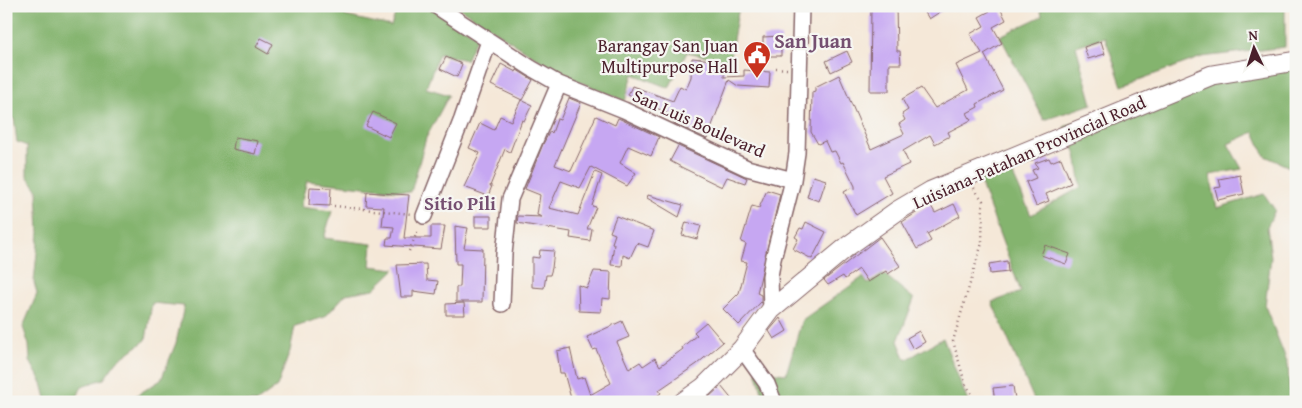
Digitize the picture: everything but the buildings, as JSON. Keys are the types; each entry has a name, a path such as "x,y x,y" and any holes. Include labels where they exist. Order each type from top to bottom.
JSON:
{"street":[{"name":"San Luis Boulevard","path":"436,6 559,84 624,110 747,168 793,180"},
{"path":"770,310 770,276 793,180 796,153 801,6"},
{"path":"424,216 462,119 489,41"},
{"name":"Luisiana-Patahan Provincial Road","path":"683,402 704,387 742,349 770,310 848,246 897,211 931,191 1212,75 1296,61"},
{"path":"502,304 504,254 510,199 559,84"},
{"path":"742,349 768,384 774,402"}],"path":[{"path":"967,176 983,201 982,244 952,341 965,383 977,402"},
{"path":"334,206 424,216 409,252"}],"green space":[{"path":"6,6 348,6 345,16 391,26 398,6 431,6 477,36 466,60 439,54 426,88 449,95 426,138 411,192 307,181 300,207 332,211 324,238 372,244 370,266 395,269 374,289 346,294 325,317 295,326 290,351 277,387 256,402 126,402 161,380 176,343 184,306 152,303 146,340 117,361 104,379 82,386 75,402 47,402 42,383 30,361 29,345 23,327 37,294 34,282 39,233 37,189 27,176 27,146 17,142 14,119 6,113"},
{"path":"456,6 791,6 791,14 739,7 729,61 687,52 669,88 633,74 625,101 561,74"},
{"path":"1040,6 1285,6 1285,47 1202,57 1122,86 1105,37 1076,46 1092,104 1044,120 1000,36 1042,16"},
{"path":"1296,61 1296,170 1265,156 1254,132 1228,144 1242,169 1210,175 1217,208 1264,194 1275,210 1267,227 1271,257 1265,306 1288,364 1290,402 1035,402 992,302 1021,292 975,168 1005,157 1031,215 1081,187 1076,154 1064,127 1144,93"},
{"path":"884,274 914,299 898,341 906,360 943,338 968,402 765,402 756,371 786,374 802,320 863,277 868,284"}],"place":[{"name":"Barangay San Juan Multipurpose Hall","path":"757,79"}],"district":[{"name":"San Juan","path":"813,40"},
{"name":"Sitio Pili","path":"460,203"}]}
